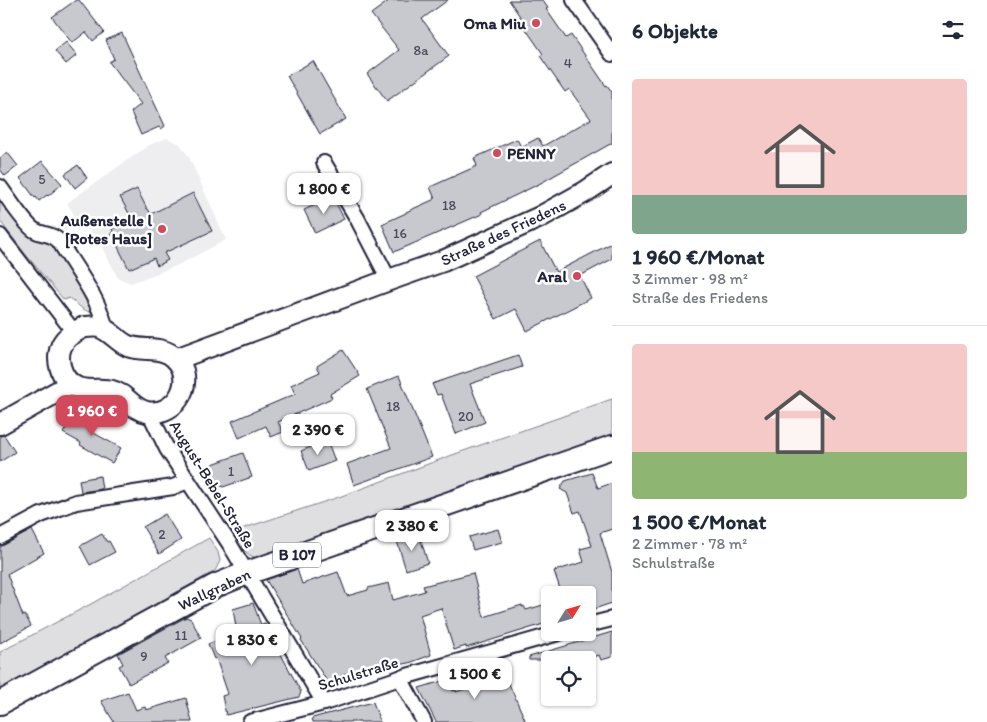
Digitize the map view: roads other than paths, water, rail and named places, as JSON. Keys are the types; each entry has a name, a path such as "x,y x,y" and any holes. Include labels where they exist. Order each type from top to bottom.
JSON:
{"main road":[{"name":"Wallgraben","path":"0,703 215,586 247,573 612,447"}],"street":[{"path":"574,0 612,54"},
{"path":"324,163 357,218 389,280"},
{"name":"Straße des Friedens","path":"176,359 442,261 540,217 585,192 612,174"},
{"path":"0,187 33,230 42,234 50,234 59,241 95,299 104,317 106,330"},
{"path":"0,236 74,332"},
{"path":"84,327 100,327 106,330 126,345 136,348 163,350 176,359 184,375 183,390 171,406 163,411 149,412 141,410 123,396 112,391 78,388 71,384 63,375 59,365 59,355 65,340 74,332 84,327"},
{"path":"0,424 71,384"},
{"name":"August-Bebel-Straße","path":"149,412 167,450 229,542 324,703"},
{"path":"0,537 41,515 76,502 173,487 188,481"},
{"path":"596,624 612,619"},
{"name":"Schulstraße","path":"250,722 324,703 400,678 541,638"},
{"path":"400,678 424,722"}],"place":[{"name":"Oma Miu","path":"536,23"},
{"name":"PENNY","path":"497,153"},
{"name":"Außenstelle l [Rotes Haus]","path":"162,229"},
{"name":"Aral","path":"577,276"}]}
